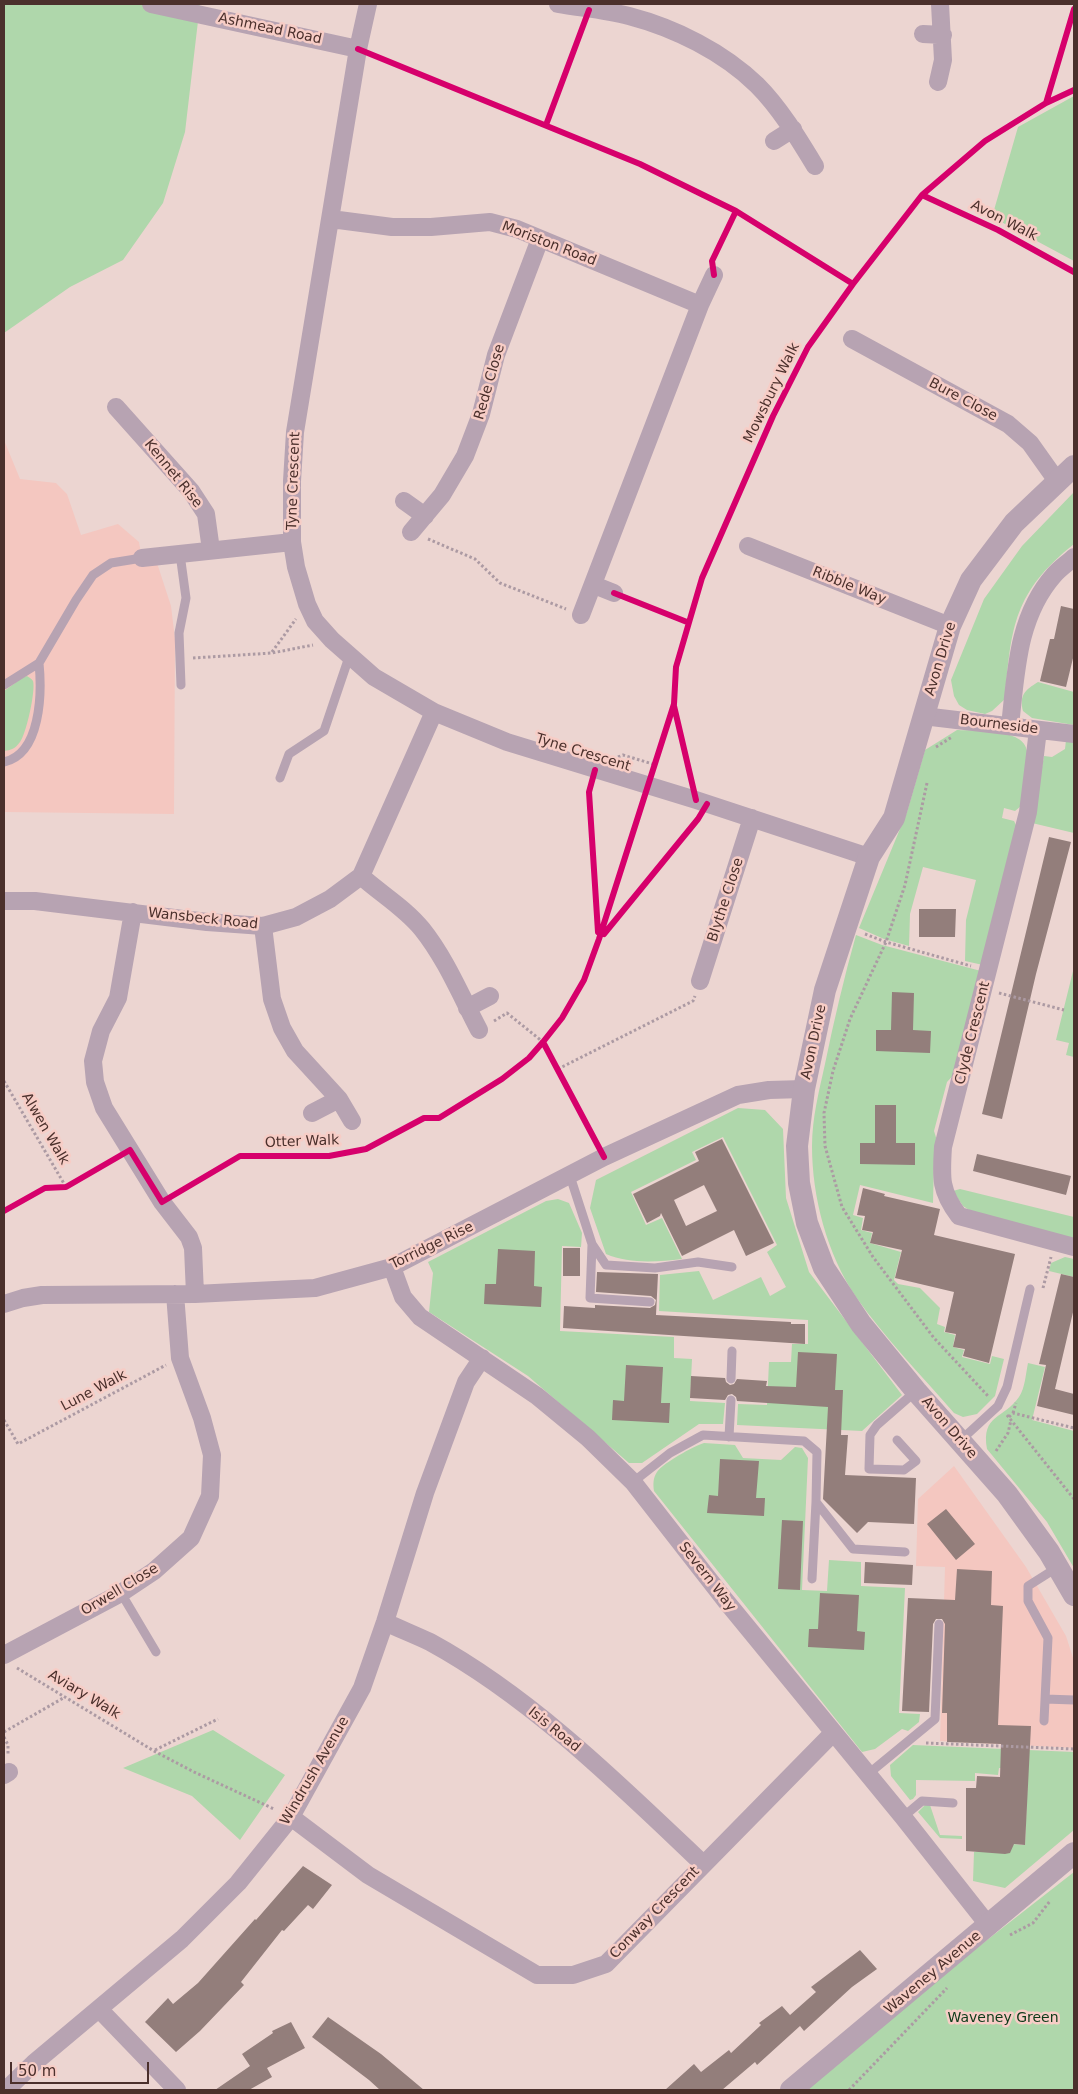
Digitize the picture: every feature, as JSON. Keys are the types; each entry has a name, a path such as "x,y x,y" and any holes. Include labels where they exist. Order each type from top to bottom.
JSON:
{"street":[{"name":"Ashmead Road","path":"152,4 358,49"},
{"name":"Tyne Crescent","path":"368,4 358,49 295,432 292,482 292,542 296,567 307,604 315,621 349,657 374,677 434,712 507,742 752,818 869,857"},
{"path":"938,82 943,60 940,4"},
{"path":"567,5 629,16 677,33 720,56 757,85 793,129 815,166"},
{"path":"923,34 943,35"},
{"path":"774,141 793,129"},
{"name":"Moriston Road","path":"331,219 392,227 431,227 490,222 517,229 700,305"},
{"name":"Rede Close","path":"412,532 442,495 466,456 481,414 496,355 540,239"},
{"path":"581,615 700,305 714,275"},
{"name":"Bure Close","path":"852,339 1008,424 1030,443 1057,482"},
{"name":"Kennet Rise","path":"116,407 191,491 206,514 211,550"},
{"name":"Avon Drive","path":"1074,466 1014,523 971,580 950,626 894,818 869,857 825,990 804,1089 797,1146 799,1183 807,1224 824,1268 861,1324 916,1391 1007,1494 1058,1567 1074,1595"},
{"path":"404,501 424,516"},
{"path":"142,558 292,542"},
{"name":"Ribble Way","path":"748,546 950,626"},
{"path":"1010,726 1020,642 1035,601 1054,574 1074,557"},
{"path":"594,585 614,593"},
{"name":"Wansbeck Road","path":"4,901 35,901 207,922 263,926 296,917 330,899 361,876 434,712"},
{"name":"Bourneside","path":"923,716 1074,734"},
{"name":"Clyde Crescent","path":"1038,730 1028,812 943,1147 941,1175 947,1200 959,1216 1074,1247"},
{"name":"Blythe Close","path":"700,981 752,818"},
{"path":"361,876 397,904 421,928 438,951 478,1030"},
{"path":"133,912 118,998 101,1031 93,1061 95,1082 104,1108 162,1202 189,1237 193,1248 195,1294"},
{"path":"263,926 272,999 282,1028 295,1051 339,1099 352,1121"},
{"path":"467,1008 490,996"},
{"name":"Torridge Rise","path":"4,1304 42,1295 195,1294 315,1288 392,1267 604,1157 738,1095 769,1090 804,1089"},
{"path":"312,1113 339,1099"},
{"name":"Severn Way","path":"392,1267 403,1297 420,1317 537,1396 588,1438 633,1482 725,1600 867,1775 998,1931"},
{"name":"Orwell Close","path":"5,1655 121,1593 154,1571 191,1538 210,1496 212,1455 202,1418 180,1358 175,1294"},
{"name":"Windrush Avenue","path":"6,2090 34,2063 182,1939 238,1883 291,1817 362,1688 385,1622 424,1493 466,1382 482,1358"},
{"name":"Isis Road","path":"385,1622 430,1642 492,1682 545,1721 617,1782 703,1864"},
{"name":"Conway Crescent","path":"291,1817 368,1875 537,1975 573,1975 606,1964 833,1733"},
{"name":"Waveney Avenue","path":"791,2090 998,1931 1074,1853"},
{"path":"99,2010 177,2090"}],"lane":[{"path":"180,554 186,598 179,633 181,685"},
{"path":"4,685 39,663 93,575 111,563 142,558"},
{"path":"280,778 289,754 324,731 349,657"},
{"path":"4,762 13,760 26,748 34,730 41,684 39,663"},
{"path":"570,1176 592,1244 606,1265 655,1268 698,1262 732,1267"},
{"path":"592,1244 590,1298 650,1302"},
{"path":"961,1440 998,1406 1007,1387 1030,1289"},
{"path":"731,1379 732,1351"},
{"path":"897,1440 916,1460 904,1470 869,1469 870,1435 877,1426 916,1391"},
{"path":"729,1436 731,1400"},
{"path":"633,1482 670,1454 703,1435 804,1441 817,1452 812,1579"},
{"path":"816,1502 853,1549 905,1552"},
{"path":"1044,1721 1048,1638 1028,1601 1028,1586 1058,1567"},
{"path":"121,1593 156,1652"},
{"path":"867,1775 935,1719 939,1624"},
{"path":"1045,1700 1074,1700"},
{"path":"903,1817 922,1801 953,1803"}],"path":[{"path":"412,532 474,559 500,583 581,615"},
{"path":"272,653 307,604"},
{"path":"180,659 272,653 302,648"},
{"path":"930,751 954,736"},
{"path":"623,755 656,765"},
{"path":"653,773 658,756"},
{"path":"927,779 905,885 886,942 850,1019 833,1071 824,1113 825,1146 842,1207 873,1257 934,1338 1010,1419 1074,1499"},
{"path":"847,926 886,942 989,970"},
{"path":"558,1069 693,1001 700,981"},
{"path":"984,990 1064,1010"},
{"path":"478,1030 508,1013 543,1046 548,1036"},
{"path":"554,1062 562,1077"},
{"path":"62,1187 74,1182"},
{"path":"981,1466 999,1449 1008,1433 1010,1419 1013,1414 1074,1428"},
{"path":"4,1420 8,1427 4,1429"},
{"path":"4,1732 66,1696"},
{"path":"154,1751 218,1719"},
{"path":"908,1742 1074,1749"},
{"path":"998,1931 1033,1923 1054,1897"},
{"path":"849,2090 951,1984"}],"shaded area":[{"path":"4,440 20,479 56,483 67,494 81,535 118,524 139,542 143,565 157,563 171,606 175,639 174,814 4,812"},
{"path":"954,1466 1026,1567 1066,1636 1074,1661 1074,1748 940,1741 945,1567 916,1566 918,1499"}],"green space":[{"path":"4,4 200,4 185,132 163,203 123,260 70,287 4,333"},
{"path":"1074,96 1074,261 992,217 1018,127"},
{"path":"1074,492 1074,544 1054,561 1039,578 1027,595 1019,612 1010,651 1005,699 992,711 985,714 967,710 959,705 954,696 951,680 984,599 1022,546"},
{"path":"27,676 33,681 34,686 28,722 20,742 11,750 4,751 4,691"},
{"path":"1038,682 1074,692 1074,725 1032,718 1023,711 1022,701 1024,694"},
{"path":"957,730 998,732 1008,735 1017,738 1024,744 1027,751 1021,806 1015,811 1004,808 1002,818 1014,821 1017,827 983,965 965,961 966,920 976,880 923,867 910,914 909,946 884,939 859,928 907,812 925,750"},
{"path":"1066,740 1074,742 1074,833 1032,823 1044,756 1052,757 1065,749"},
{"path":"856,935 882,945 981,971 958,1070 947,1082 934,1131 938,1144 934,1163 933,1203 860,1185 853,1215 863,1218 861,1230 872,1233 870,1243 901,1252 894,1280 898,1284 920,1288 940,1308 937,1324 945,1327 944,1332 955,1335 953,1347 964,1350 962,1357 990,1364 992,1356 1004,1359 995,1396 977,1414 963,1417 954,1413 879,1327 856,1297 829,1244 818,1205 813,1165 813,1125 832,1031"},
{"path":"1074,967 1074,1057 1066,1055 1069,1043 1056,1040"},
{"path":"738,1108 765,1110 783,1129 786,1198 809,1272 902,1395 862,1431 737,1425 738,1404 767,1405 769,1362 791,1362 792,1344 808,1344 808,1320 659,1311 660,1275 699,1271 713,1300 761,1277 770,1296 786,1287 767,1252 777,1245 723,1137 692,1152 696,1160 631,1192 646,1225 662,1218 682,1259 634,1261 606,1254 590,1208 596,1180"},
{"path":"960,1189 1074,1217 1074,1239 977,1215 963,1206 953,1191"},
{"path":"558,1199 569,1203 582,1233 581,1247 562,1246 560,1331 674,1337 674,1358 692,1359 690,1401 725,1403 723,1424 699,1424 642,1463 629,1463 528,1376 429,1312 433,1273 428,1262 546,1201"},
{"path":"1065,1257 1074,1259 1074,1277 1049,1271 1051,1263"},
{"path":"1028,1363 1045,1367 1032,1420 1074,1431 1074,1568 1047,1522 987,1449 987,1429 995,1418 1013,1404 1021,1394"},
{"path":"704,1443 735,1445 743,1458 781,1460 795,1447 802,1448 808,1458 802,1590 827,1591 829,1560 861,1562 861,1586 905,1588 899,1713 920,1714 919,1722 908,1731 902,1729 875,1749 862,1752 654,1491 654,1479 660,1468 679,1455"},
{"path":"213,1730 285,1775 240,1840 192,1796 123,1768"},
{"path":"913,1745 1074,1752 1074,1830 1005,1888 973,1881 974,1852 1012,1844 1025,1845 1028,1770 999,1768 998,1775 975,1773 975,1781 916,1780 916,1795 910,1800 891,1776 890,1765"},
{"path":"925,1805 930,1805 940,1835 962,1836 962,1839 940,1838 918,1812"},
{"name":"Waveney Green","path":"1074,1872 1074,2090 801,2090 863,2037"}],"building":[{"path":"1061,606 1074,609 1074,654 1066,687 1040,681 1050,639 1054,639"},
{"path":"1049,837 1071,842 1036,974 1002,1119 982,1114"},
{"path":"919,909 956,909 955,937 919,937"},
{"path":"892,992 914,993 913,1030 931,1031 930,1053 876,1051 876,1030 891,1030"},
{"path":"875,1105 896,1105 896,1143 915,1143 915,1165 860,1164 860,1143 875,1143"},
{"path":"722,1139 774,1243 746,1256 734,1230 682,1256 661,1213 660,1216 647,1223 633,1194 699,1161 695,1152","holes":["704,1185 717,1211 686,1226 674,1200"]},
{"path":"977,1154 1071,1176 1066,1195 973,1171"},
{"path":"863,1188 885,1194 884,1196 940,1209 934,1235 1015,1254 989,1363 963,1356 965,1349 953,1347 956,1334 945,1332 954,1292 895,1278 902,1250 870,1243 873,1232 862,1230 865,1216 857,1215"},
{"path":"563,1248 580,1248 580,1276 563,1276"},
{"path":"498,1249 535,1251 534,1286 542,1287 541,1307 484,1304 485,1284 496,1284"},
{"path":"597,1272 658,1274 656,1315 805,1324 805,1344 563,1328 564,1306 595,1308 595,1305 650,1308 655,1305 656,1300 651,1296 596,1292"},
{"path":"1061,1274 1074,1277 1074,1308 1055,1389 1074,1394 1074,1415 1037,1406 1046,1365 1039,1364"},
{"path":"798,1352 837,1354 835,1390 843,1390 841,1435 848,1435 845,1475 916,1478 914,1524 868,1522 857,1533 823,1499 828,1407 737,1401 736,1397 732,1394 728,1395 725,1400 690,1398 691,1376 725,1378 726,1382 730,1385 734,1384 737,1379 767,1381 766,1386 796,1387"},
{"path":"626,1365 663,1367 661,1403 670,1403 669,1423 612,1420 613,1400 624,1401"},
{"path":"720,1459 759,1461 756,1498 765,1498 764,1516 707,1513 709,1495 718,1496"},
{"path":"946,1509 975,1544 956,1560 927,1524"},
{"path":"782,1520 803,1521 800,1590 778,1589"},
{"path":"865,1562 913,1565 912,1585 864,1583"},
{"path":"957,1569 992,1571 991,1605 1003,1606 998,1725 1031,1726 1025,1845 1014,1844 1010,1853 1005,1854 966,1851 966,1788 976,1788 977,1776 1000,1777 1001,1744 947,1742 947,1713 942,1713 945,1624 942,1619 936,1619 933,1624 929,1712 902,1711 908,1598 955,1600"},
{"path":"820,1593 859,1595 857,1631 865,1632 864,1650 808,1647 809,1629 818,1629"},
{"path":"303,1866 332,1885 313,1909 308,1905 284,1931 282,1930 241,1982 244,1985 200,2031 176,2052 145,2022 168,1998 173,2004 198,1983"},
{"path":"860,1950 877,1969 852,1987 804,2031 800,2026 757,2065 755,2062 722,2090 665,2090 694,2064 701,2072 729,2050 731,2053 761,2025 759,2023 782,2006 790,2015 816,1992 811,1987"},
{"path":"328,2017 381,2054 424,2090 380,2090 312,2037"},
{"path":"291,2022 305,2048 267,2068 272,2077 249,2090 215,2090 250,2066 242,2054 273,2033 272,2031"}],"cycle path":[{"path":"1046,103 1074,9"},
{"path":"546,125 589,10"},
{"path":"358,49 640,164 736,211 853,284"},
{"name":"Mowsbury Walk","path":"4,1211 45,1188 66,1187 130,1150 162,1202 240,1156 329,1156 366,1149 424,1118 439,1118 502,1079 529,1058 562,1018 584,980 599,939 674,704 676,667 702,578 773,416 808,347 853,284 922,195 985,141 1046,103 1074,90"},
{"name":"Avon Walk","path":"922,195 998,230 1074,272"},
{"path":"714,275 712,261 736,211"},
{"path":"614,593 687,622"},
{"path":"674,706 696,800"},
{"path":"595,770 589,792 598,932"},
{"path":"604,934 698,819 707,804"},
{"path":"543,1042 604,1157"}]}
